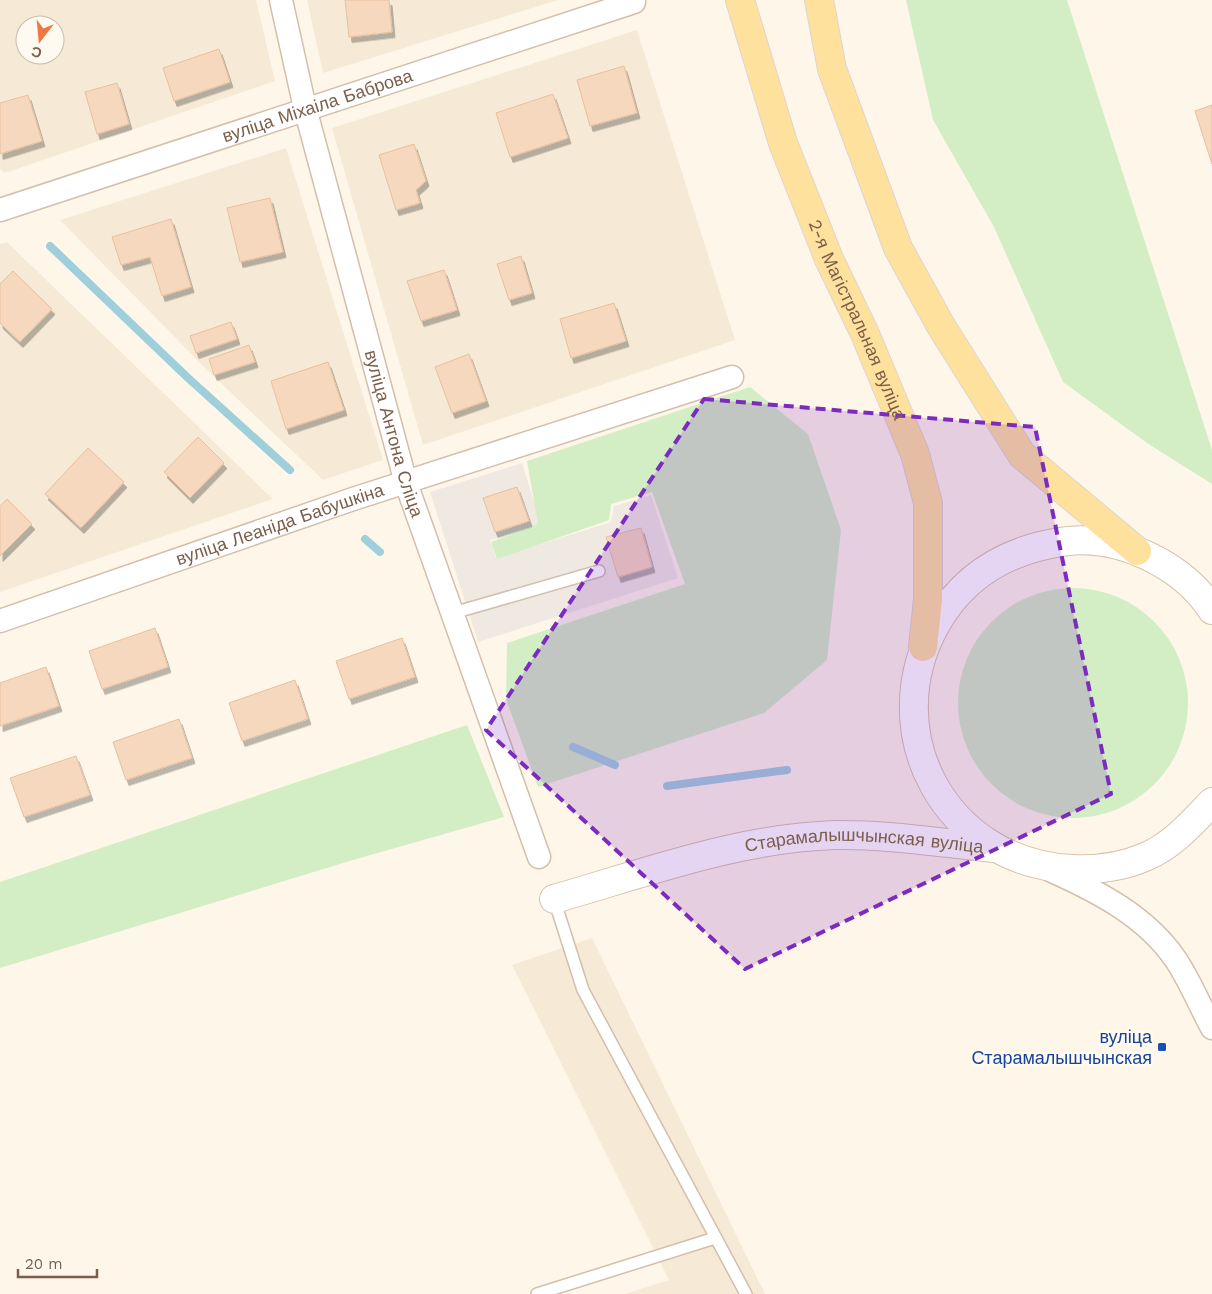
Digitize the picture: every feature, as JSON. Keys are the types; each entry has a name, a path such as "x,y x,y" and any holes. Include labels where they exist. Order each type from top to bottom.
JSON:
{"main road":[{"name":"2-я Магістральная вуліца","path":"740,0 783,143 829,259 865,334 915,454 928,503 928,599 924,647"},
{"path":"819,0 832,69 898,248 941,326 1022,455 1138,551"},
{"name":"Старамалышчынская вуліца","path":"994,848 956,817 931,781 918,745 913,715 914,686 924,647 946,606 969,581 1009,555 1041,545 1076,540 1107,543 1138,551 1176,572 1210,605"},
{"path":"994,848 1015,858 1045,868 1098,870 1144,857 1177,838 1212,802"},
{"name":"Старамалышчынская вуліца","path":"554,899 690,860 761,843 854,835 994,848"}],"street":[{"name":"вуліца Антона Сліца","path":"281,0 304,108 406,483 539,857"},
{"name":"вуліца Міхаіла Баброва","path":"0,210 304,108 634,2"},
{"name":"вуліца Леаніда Бабушкіна","path":"0,621 353,499 732,377"},
{"path":"1045,868 1095,890 1119,906 1158,939 1176,960 1212,1028"}],"lane":[{"path":"453,613 599,571"},
{"path":"554,899 583,990 746,1294"},
{"path":"537,1294 715,1238"}],"highlighted area":[{"path":"704,399 1035,427 1111,794 745,969 486,730"}],"shaded area":[{"path":"0,0 256,0 275,81 5,173 0,169"},
{"path":"307,0 558,0 323,73"},
{"path":"637,30 735,340 423,445 332,128"},
{"path":"286,148 383,460 323,480 209,372 60,220"},
{"path":"7,242 273,499 0,592 0,244"},
{"path":"522,463 541,524 490,540 496,558 611,522 614,506 651,495 678,578 478,642 430,492"},
{"path":"592,938 765,1294 625,1294 669,1280 512,965"}],"green space":[{"path":"906,0 1067,0 1212,450 1212,484 1147,443 1063,382 994,227 933,120"},
{"path":"750,387 808,434 841,530 827,660 764,713 538,787 506,699 507,643 685,584 652,492 611,504 609,520 497,559 491,542 538,524 527,461"},
{"path":"1073,588 1095,590 1117,597 1137,607 1162,630 1169,639 1183,670 1188,703 1186,725 1179,747 1169,767 1146,792 1137,799 1106,813 1073,818 1051,816 1029,809 1009,799 984,776 977,767 963,736 958,703 960,681 967,659 977,639 1000,614 1009,607 1040,593"},
{"path":"467,725 504,817 353,860 0,968 0,882"}],"building":[{"path":"345,0 389,0 392,32 349,37"},
{"path":"219,49 230,82 174,101 163,68"},
{"path":"624,66 637,113 590,126 577,80"},
{"path":"117,83 129,124 97,134 85,92"},
{"path":"553,94 568,138 510,157 496,113"},
{"path":"28,95 42,141 0,154 0,103"},
{"path":"1212,105 1212,164 1195,111"},
{"path":"414,144 426,181 416,190 420,203 396,210 379,155"},
{"path":"270,198 283,252 240,262 227,208"},
{"path":"171,219 191,287 162,296 150,257 121,265 112,237"},
{"path":"521,256 532,293 509,300 497,264"},
{"path":"444,270 457,310 421,321 407,281"},
{"path":"13,271 52,309 20,342 0,323 0,284"},
{"path":"614,303 626,341 571,358 560,319"},
{"path":"231,322 237,339 196,353 190,336"},
{"path":"249,345 255,362 214,375 209,359"},
{"path":"469,354 486,401 452,413 435,367"},
{"path":"328,362 344,410 286,429 271,381"},
{"path":"198,437 224,463 190,498 164,472"},
{"path":"88,448 124,482 81,528 45,494"},
{"path":"517,487 529,521 495,532 483,498"},
{"path":"7,499 32,524 0,556 0,506"},
{"path":"641,528 652,567 618,577 606,537"},
{"path":"155,628 168,667 102,689 89,651"},
{"path":"402,638 415,677 349,699 336,661"},
{"path":"46,667 59,706 0,726 0,683"},
{"path":"295,680 308,719 242,741 229,703"},
{"path":"179,719 192,758 126,780 113,742"},
{"path":"76,756 90,795 24,817 10,778"}],"waterway":[{"path":"50,246 187,377 290,470"},
{"path":"365,539 380,552"},
{"path":"573,747 615,765"},
{"path":"667,786 787,770"}],"place":[{"name":"вуліца Старамалышчынская","path":"1162,1047"}]}
